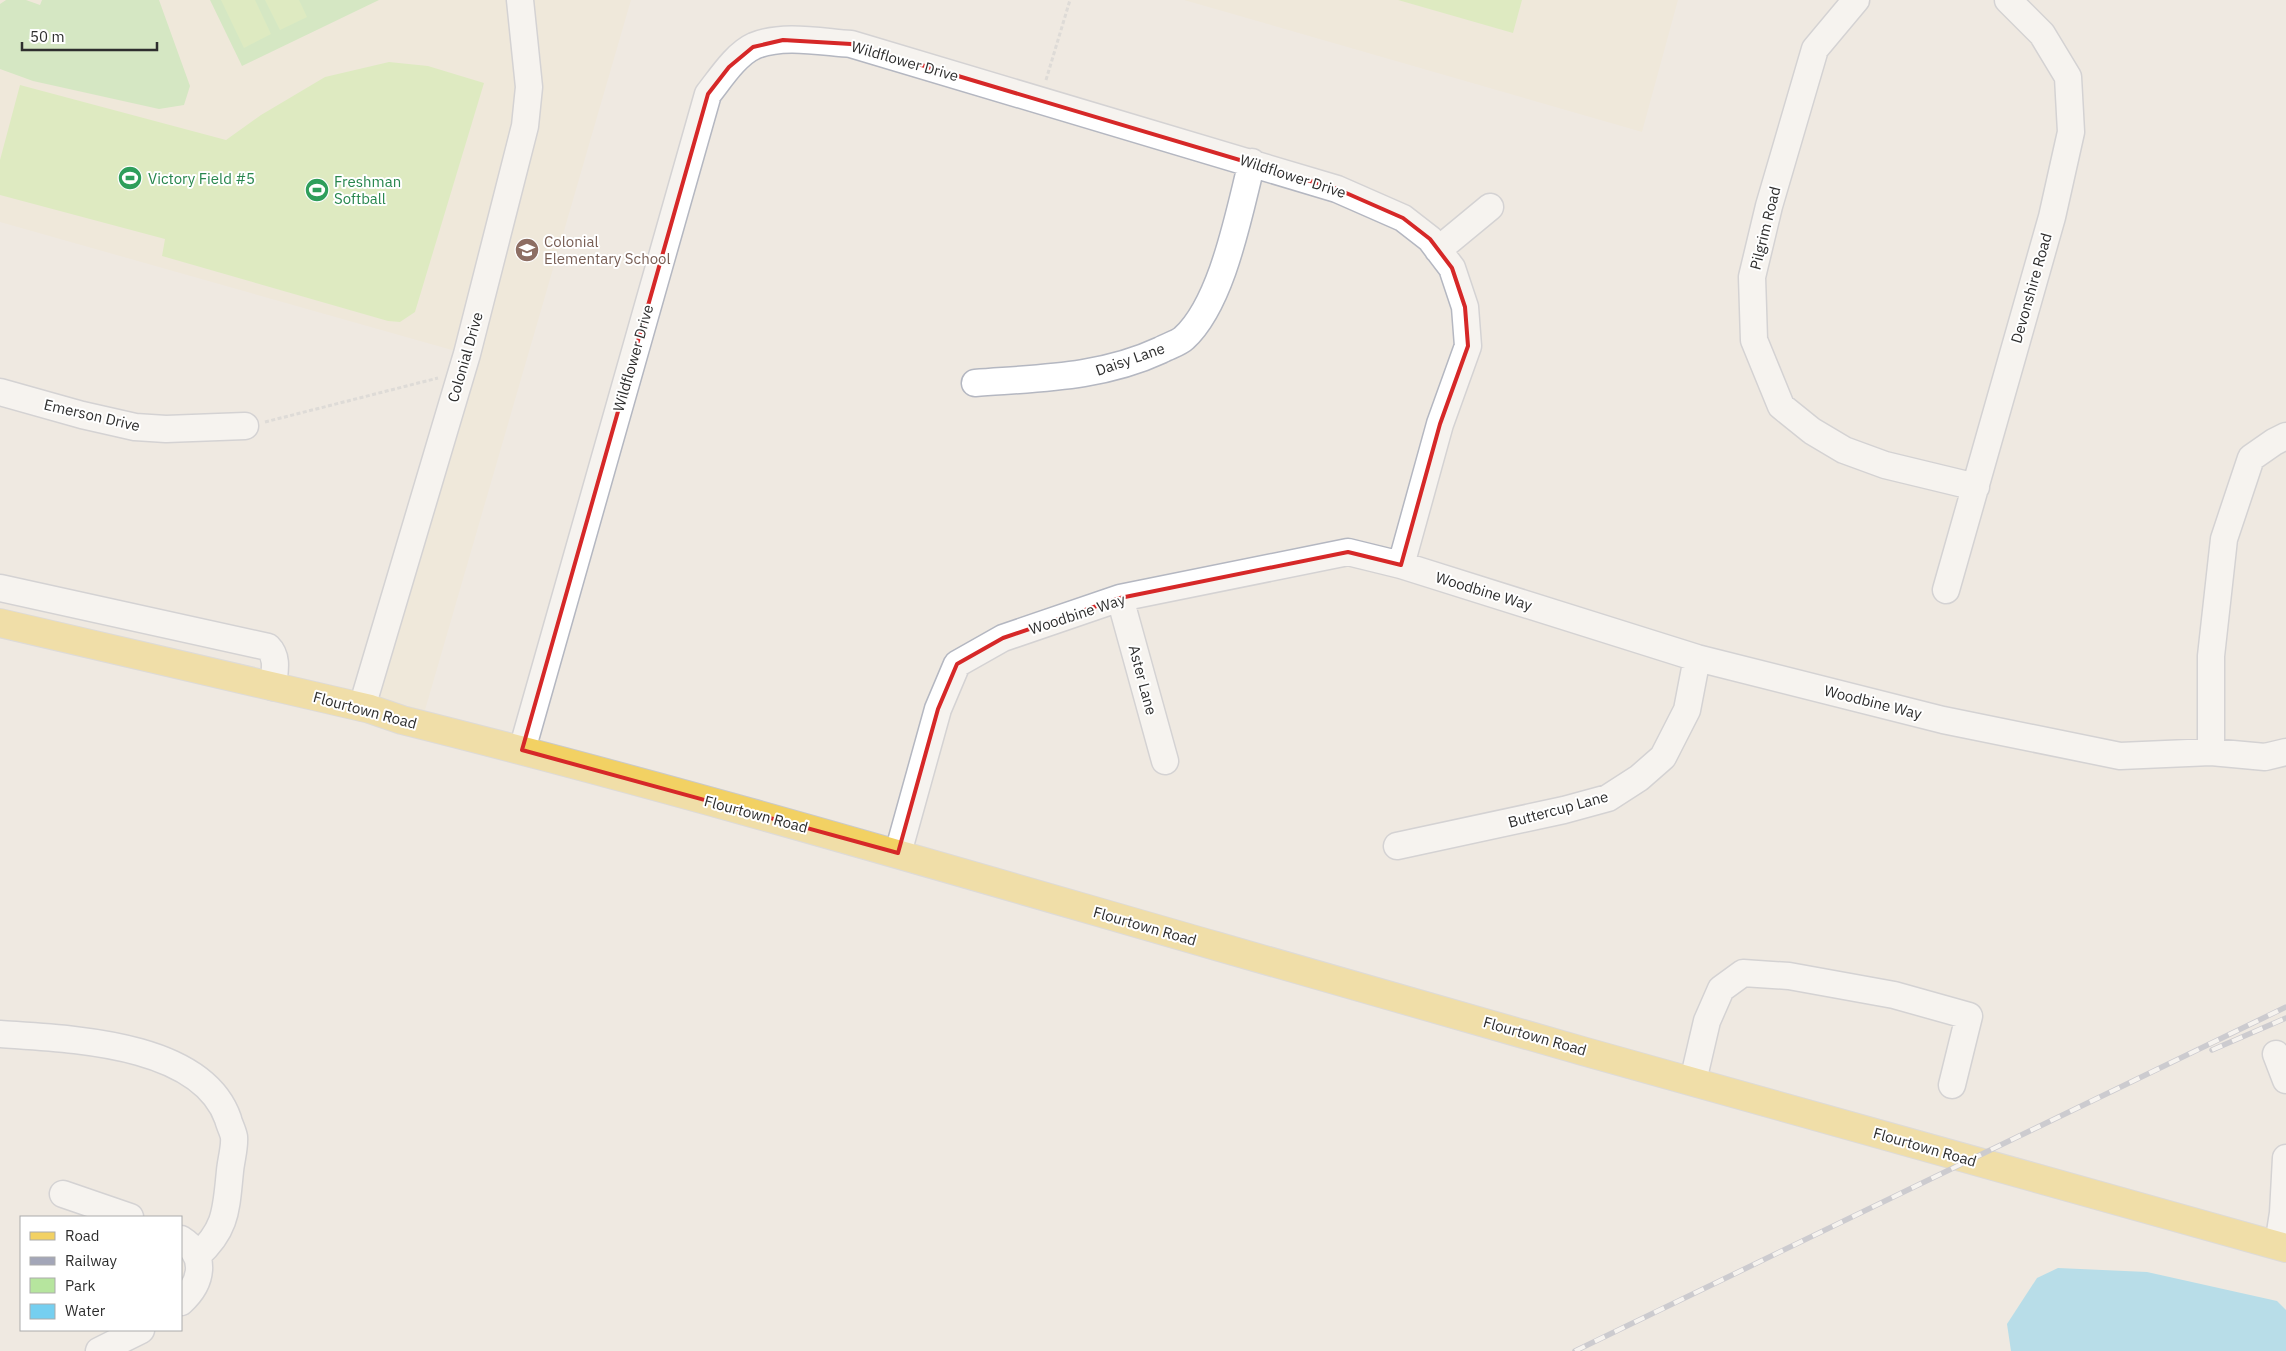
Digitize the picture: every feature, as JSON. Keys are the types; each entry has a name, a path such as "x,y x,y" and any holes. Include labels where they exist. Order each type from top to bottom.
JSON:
{"main road":[{"name":"Flourtown Road","path":"0,623 362,707 522,750 898,853 1219,947 2282,1247"}],"street":[{"name":"Colonial Drive","path":"362,707 461,372 468,354 525,126 529,87 520,0"},
{"name":"Pilgrim Road","path":"1856,0 1815,49 1769,206 1752,277 1754,340 1781,406 1812,431 1844,450 1885,465 1976,487"},
{"name":"Devonshire Road","path":"1946,590 2052,217 2071,132 2068,77 2042,34 2008,0"},
{"name":"Wildflower Drive","path":"522,750 708,94 724,74 753,47 783,40 851,44 1252,162 1337,189 1403,218 1430,239 1452,268 1465,307 1468,346 1440,424 1401,565"},
{"name":"Daisy Lane","path":"975,383 1091,373 1146,356 1184,339 1206,308 1227,260 1252,162"},
{"path":"1438,250 1490,207"},
{"name":"Emerson Drive","path":"0,392 82,415 135,427 166,429 245,426"},
{"path":"2210,752 2211,656 2224,539 2251,458 2286,436"},
{"name":"Woodbine Way","path":"898,853 938,710 958,664 1003,638 1120,598 1348,552 1401,565 1697,658 1943,720 2120,756 2210,752 2264,757 2286,752"},
{"path":"0,588 268,648 274,652 276,661 273,687"},
{"name":"Aster Lane","path":"1120,598 1165,762"},
{"name":"Buttercup Lane","path":"1397,846 1564,810 1608,798 1639,778 1663,757 1687,710 1697,658"},
{"path":"1693,1081 1707,1021 1721,989 1743,973 1789,976 1894,995 1969,1016 1952,1085"},
{"path":"0,1034 62,1039 136,1051 182,1068 206,1085 224,1109 234,1136 222,1226 211,1243 189,1248 199,1274 195,1288 182,1301"},
{"path":"2276,1054 2286,1080"},
{"path":"2282,1247 2286,1158"},
{"path":"62,1194 127,1216"},
{"path":"99,1351 139,1331"}],"path":[{"path":"1040,100 1070,0"},
{"path":"245,426 372,396 461,372"}],"highlighted area":[{"path":"783,40 851,44 1337,189 1403,218 1430,239 1452,268 1465,307 1468,346 1440,424 1401,565 1348,552 1120,598 1003,638 957,664 938,709 898,853 522,750 708,94 729,67 753,47"}],"shaded area":[{"path":"0,0 631,0 421,724 362,707 466,354 0,222"},
{"path":"1184,0 1678,0 1642,132"}],"green space":[{"path":"6,0 26,0 40,5 42,0 159,0 190,86 184,105 159,109 33,81 0,69 0,4"},
{"path":"210,0 379,0 242,66"},
{"path":"221,0 255,0 271,34 244,48"},
{"path":"265,0 299,0 307,17 280,30"},
{"path":"1398,0 1522,0 1513,33"},
{"name":"Freshman Softball","path":"389,62 428,66 484,83 415,312 400,322 388,321 162,256 165,239 0,195 0,160 20,85 226,140 261,115 325,77"}],"water":[{"path":"2058,1268 2147,1272 2277,1301 2286,1310 2286,1351 2011,1351 2007,1324 2037,1278"}],"railway":[{"path":"1575,1351 2286,1007"},
{"path":"2212,1050 2286,1018"}],"place":[{"name":"Victory Field #5","path":"130,178"},
{"name":"Freshman Softball","path":"317,190"},
{"name":"Colonial Elementary School","path":"527,250"}]}
